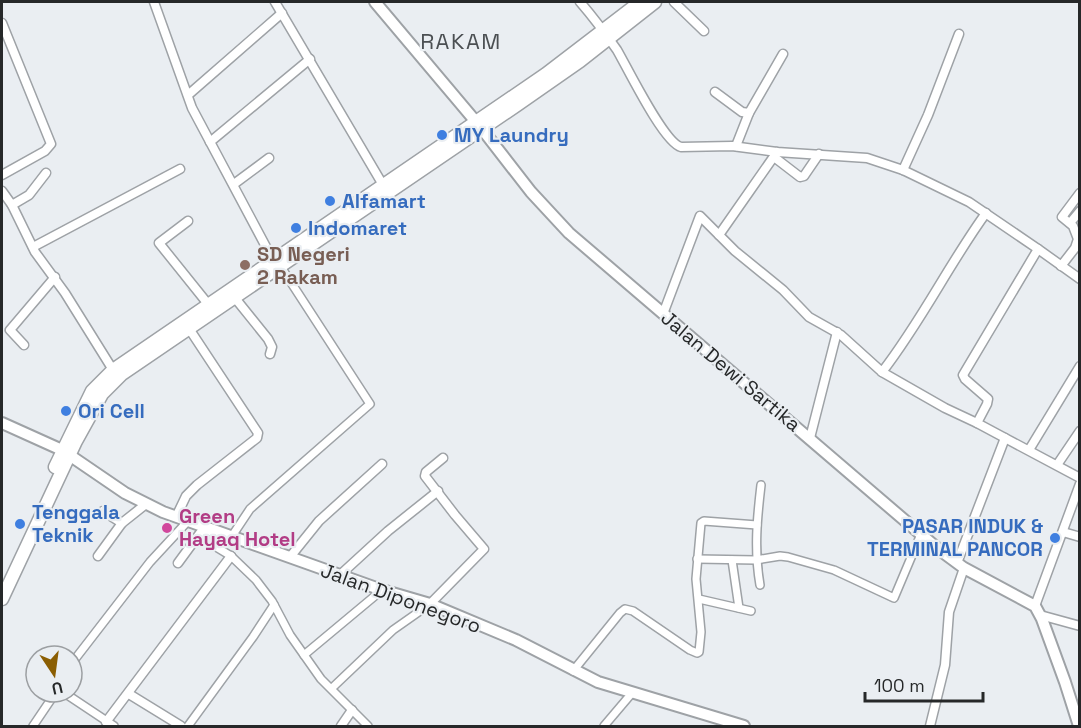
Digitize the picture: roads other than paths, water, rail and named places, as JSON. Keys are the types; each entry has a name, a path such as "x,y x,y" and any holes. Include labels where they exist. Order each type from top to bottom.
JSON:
{"main road":[{"path":"606,35 640,2"},
{"path":"2,584 65,452 108,385 187,325 208,304 277,263 479,126 546,74 655,2"},
{"path":"2,599 92,391 112,370 235,298 277,263"}],"street":[{"path":"154,2 198,120 277,263 370,404 250,509 232,536"},
{"path":"275,2 310,58 380,191"},
{"name":"Jalan Dewi Sartika","path":"375,2 557,221 921,534 961,566 1037,610"},
{"path":"580,2 606,35 660,126 674,145 681,147 736,146 776,155 819,154 867,158 903,170 969,202 1080,279"},
{"path":"674,2 704,31"},
{"path":"188,95 282,13"},
{"path":"2,23 51,144 45,151 2,176"},
{"path":"903,170 928,115 959,34"},
{"path":"736,146 749,113 783,54"},
{"path":"210,142 310,58"},
{"path":"715,93 742,112 749,113"},
{"path":"776,155 795,176 800,177 804,176 819,154"},
{"path":"719,235 776,155"},
{"path":"234,184 269,158"},
{"path":"33,247 180,169"},
{"path":"12,206 30,195 45,173"},
{"path":"2,191 33,247 55,277 112,370"},
{"path":"1061,266 1075,248 1078,238 1070,223 1062,217 1080,193"},
{"path":"1070,223 1080,211"},
{"path":"882,372 911,333 986,213"},
{"path":"663,314 700,216 735,251 783,290 809,317 837,332 882,372 945,408 1080,478"},
{"path":"188,221 159,243 208,304"},
{"path":"977,423 988,399 963,375 1038,249"},
{"path":"24,345 10,330 55,277"},
{"path":"235,298 268,339 272,347 270,354"},
{"path":"176,517 186,496 205,477 257,438 258,433 187,325"},
{"path":"810,438 837,332"},
{"path":"1029,450 1080,366"},
{"name":"Jalan Diponegoro","path":"2,423 65,452 125,493 187,522 382,590 430,604 516,640 587,678 736,726"},
{"path":"1057,465 1080,431"},
{"path":"930,726 945,665 948,612 961,566 1005,438"},
{"path":"332,688 393,630 430,604 484,549 454,515 425,474 443,458"},
{"path":"290,557 318,521 382,464"},
{"path":"760,585 756,560 761,484"},
{"path":"1078,726 1065,682 1037,610 1080,484"},
{"path":"340,575 388,531 438,491"},
{"path":"98,556 122,523 146,504"},
{"path":"103,511 122,523"},
{"path":"84,647 150,562 187,522"},
{"path":"573,670 620,613 628,609 698,653 701,641 699,599 696,590 696,559 699,529 702,522 757,525"},
{"path":"178,562 200,533 211,531"},
{"path":"1063,532 1080,537"},
{"path":"696,559 756,560 780,556 807,561 834,570 894,598 921,534"},
{"path":"198,536 231,556 256,580 321,679 368,726"},
{"path":"81,704 110,724 129,694 231,556"},
{"path":"732,560 739,608"},
{"path":"304,655 382,590"},
{"path":"699,599 751,611"},
{"path":"188,726 253,637 273,604"},
{"path":"1037,610 1080,626"},
{"path":"604,726 632,693"},
{"path":"129,694 181,726"},
{"path":"33,726 48,704"},
{"path":"341,726 352,710"}],"place":[{"name":"MY Laundry","path":"442,135"},
{"name":"Alfamart","path":"330,201"},
{"name":"Indomaret","path":"296,228"},
{"name":"SD Negeri 2 Rakam","path":"245,265"},
{"name":"Ori Cell","path":"66,411"},
{"name":"Tenggala Teknik","path":"20,524"},
{"name":"Green Hayaq Hotel","path":"167,528"},
{"name":"PASAR INDUK & TERMINAL PANCOR","path":"1055,538"}],"district":[{"name":"RAKAM","path":"461,41"}]}
